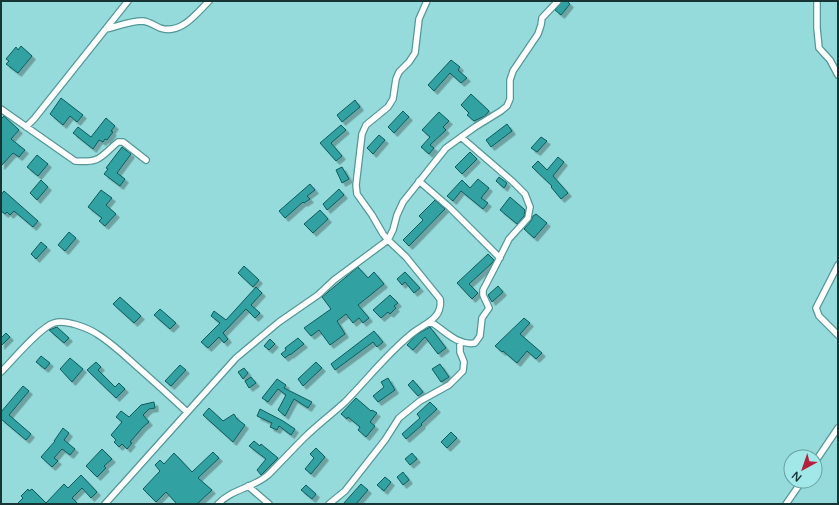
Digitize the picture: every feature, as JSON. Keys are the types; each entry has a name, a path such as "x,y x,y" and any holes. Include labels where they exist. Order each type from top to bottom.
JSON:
{"street":[{"path":"26,127 128,1"},
{"path":"106,29 144,21 160,28 170,30 180,28 209,1"},
{"path":"218,504 231,494 267,476 304,437 344,402 412,333 438,314 441,307 440,299 403,254 388,240 357,194 356,185 362,134 366,125 384,111 393,99 396,79 399,72 409,62 415,53 419,19 427,1"},
{"path":"105,504 236,358 279,322 318,295 334,280 388,240 403,202 446,148 507,106 510,99 510,80 513,71 538,34 542,18 558,1"},
{"path":"817,1 817,28 820,48 830,60 838,75"},
{"path":"1,109 75,161 88,161 102,158 118,142 123,142 146,160"},
{"path":"429,322 460,342 468,345 475,344 480,336 482,318 490,308 483,295 483,290 509,239 528,218 530,207 525,194 461,137"},
{"path":"419,181 449,207 500,258"},
{"path":"838,265 816,308 819,316 838,335"},
{"path":"1,372 41,331 52,323 68,323 83,327 97,334 119,351 187,412"},
{"path":"329,504 345,490 385,440 399,418 420,401 449,385 462,371 464,362 460,352 460,342"},
{"path":"823,450 838,428"},
{"path":"248,486 269,504"},
{"path":"786,504 796,489"}],"building":[{"path":"562,1 567,1 570,4 561,15 555,10"},
{"path":"21,46 32,56 18,73 6,64 9,61 6,59 16,47 18,50"},
{"path":"451,60 460,67 458,70 467,78 461,83 450,73 434,91 428,85"},
{"path":"471,94 489,111 485,116 474,121 467,115 469,113 461,105"},
{"path":"61,98 83,115 77,122 70,116 63,125 50,114"},
{"path":"355,100 360,107 342,122 337,115"},
{"path":"403,111 409,117 394,133 388,127"},
{"path":"439,112 449,121 443,127 446,130 430,145 434,148 429,154 421,147 430,137 422,130"},
{"path":"4,116 19,130 11,139 25,150 19,157 13,153 1,166 1,119"},
{"path":"106,118 115,126 111,131 113,132 107,140 105,139 103,142 99,140 93,149 73,133 78,127 91,137"},
{"path":"507,124 512,131 491,147 486,140"},
{"path":"341,125 346,130 331,143 342,156 336,161 320,143"},
{"path":"379,135 385,140 373,154 367,148"},
{"path":"541,137 547,141 537,152 531,148"},
{"path":"122,147 131,154 117,173 125,179 120,186 104,174 108,169 106,168"},
{"path":"470,152 477,159 462,174 455,167"},
{"path":"37,155 48,164 38,176 27,167"},
{"path":"558,157 564,162 553,176 568,193 561,199 551,187 552,186 532,167 538,161 547,170"},
{"path":"342,167 349,179 342,183 336,170"},
{"path":"499,177 507,183 504,188 496,181"},
{"path":"478,179 489,188 481,198 488,203 483,209 461,191 453,201 447,196 462,180 470,188"},
{"path":"41,180 48,187 37,200 30,193"},
{"path":"310,184 315,190 307,196 310,199 304,203 303,202 285,218 279,211"},
{"path":"339,189 344,195 327,210 323,204"},
{"path":"101,190 112,198 106,205 116,214 105,226 99,221 102,218 88,207"},
{"path":"4,191 38,221 33,227 14,211 10,215 7,212 5,214 1,211 1,195"},
{"path":"510,197 525,210 524,216 517,224 500,210"},
{"path":"435,200 445,209 409,246 403,240 423,220 419,216"},
{"path":"320,210 328,219 313,233 304,224"},
{"path":"536,214 547,223 534,238 524,229"},
{"path":"69,232 76,238 65,251 58,245"},
{"path":"41,242 47,247 36,259 31,254"},
{"path":"488,254 494,260 469,284 478,293 472,299 457,283"},
{"path":"244,266 259,280 253,287 238,273"},
{"path":"358,267 368,278 374,272 384,284 358,305 369,318 363,323 359,318 353,323 346,314 337,321 345,334 330,345 319,330 311,336 304,328 331,309 322,297"},
{"path":"405,272 420,288 414,293 405,282 402,285 397,279"},
{"path":"498,286 503,292 492,302 488,295"},
{"path":"256,287 262,293 251,305 260,313 255,318 246,309 223,333 228,339 224,343 219,337 208,348 201,342 220,323 211,316 214,311 226,320"},
{"path":"390,295 398,303 394,306 396,308 390,314 388,312 381,318 373,310"},
{"path":"120,297 141,316 134,323 113,304"},
{"path":"160,309 176,323 170,329 154,315"},
{"path":"524,318 530,323 520,334 542,353 536,359 527,351 517,363 495,346"},
{"path":"57,327 69,338 64,343 49,330"},
{"path":"430,327 446,348 438,354 425,337 413,350 407,345 416,335"},
{"path":"374,331 383,342 377,347 373,342 335,370 331,364"},
{"path":"6,333 10,337 1,346 1,338"},
{"path":"298,338 304,344 285,358 281,354 286,350 285,348"},
{"path":"270,339 275,344 269,350 264,346"},
{"path":"41,356 50,363 45,369 36,362"},
{"path":"70,358 83,369 72,382 60,369"},
{"path":"96,362 101,367 98,370 115,387 119,383 125,389 116,398 87,370"},
{"path":"316,362 322,368 303,386 298,379"},
{"path":"440,364 449,377 441,382 432,369"},
{"path":"180,365 186,370 171,386 165,381"},
{"path":"244,368 248,373 243,379 238,372"},
{"path":"251,377 256,383 249,388 245,381"},
{"path":"388,378 395,390 378,402 373,396 384,387 381,382"},
{"path":"277,379 286,385 284,388 312,402 308,408 294,399 285,416 278,410 286,395 278,389 268,402 262,398"},
{"path":"413,380 423,392 418,396 408,385"},
{"path":"23,386 29,391 9,415 31,434 26,440 1,419 1,412"},
{"path":"356,398 371,411 372,410 377,413 370,422 375,426 366,437 358,430 360,427 348,417 347,419 341,414"},
{"path":"154,402 155,408 149,409 143,415 149,422 130,442 132,443 127,449 122,444 119,447 114,442 116,440 111,435 122,422 116,417 121,411 129,417 141,405"},
{"path":"430,402 437,409 406,439 402,434 420,418 417,414"},
{"path":"209,408 223,421 234,414 237,419 245,425 233,442 203,415"},
{"path":"260,409 295,429 291,435 279,426 277,430 270,427 272,423 257,416"},
{"path":"63,428 69,433 64,440 75,449 70,455 62,449 54,458 58,461 52,467 41,457 55,441"},
{"path":"451,432 457,438 447,448 441,442"},
{"path":"254,441 260,446 261,444 278,458 261,475 257,470 266,459 249,446"},
{"path":"316,448 325,457 311,474 305,469 314,458 310,454"},
{"path":"102,449 112,459 104,466 106,468 97,477 86,466"},
{"path":"213,452 219,458 198,478 212,490 197,504 177,504 166,492 156,502 143,489 160,471 155,465 160,460 164,464 174,453 192,472"},
{"path":"412,453 417,459 410,465 405,459"},
{"path":"403,472 409,480 403,485 397,477"},
{"path":"81,475 97,492 91,498 82,488 72,498 78,504 17,504 23,498 21,496 28,489 29,491 32,489 46,503 64,484 68,488"},
{"path":"385,477 391,482 384,491 377,485"},
{"path":"361,484 368,490 356,504 343,504"},
{"path":"306,485 316,494 312,499 301,490"}]}
